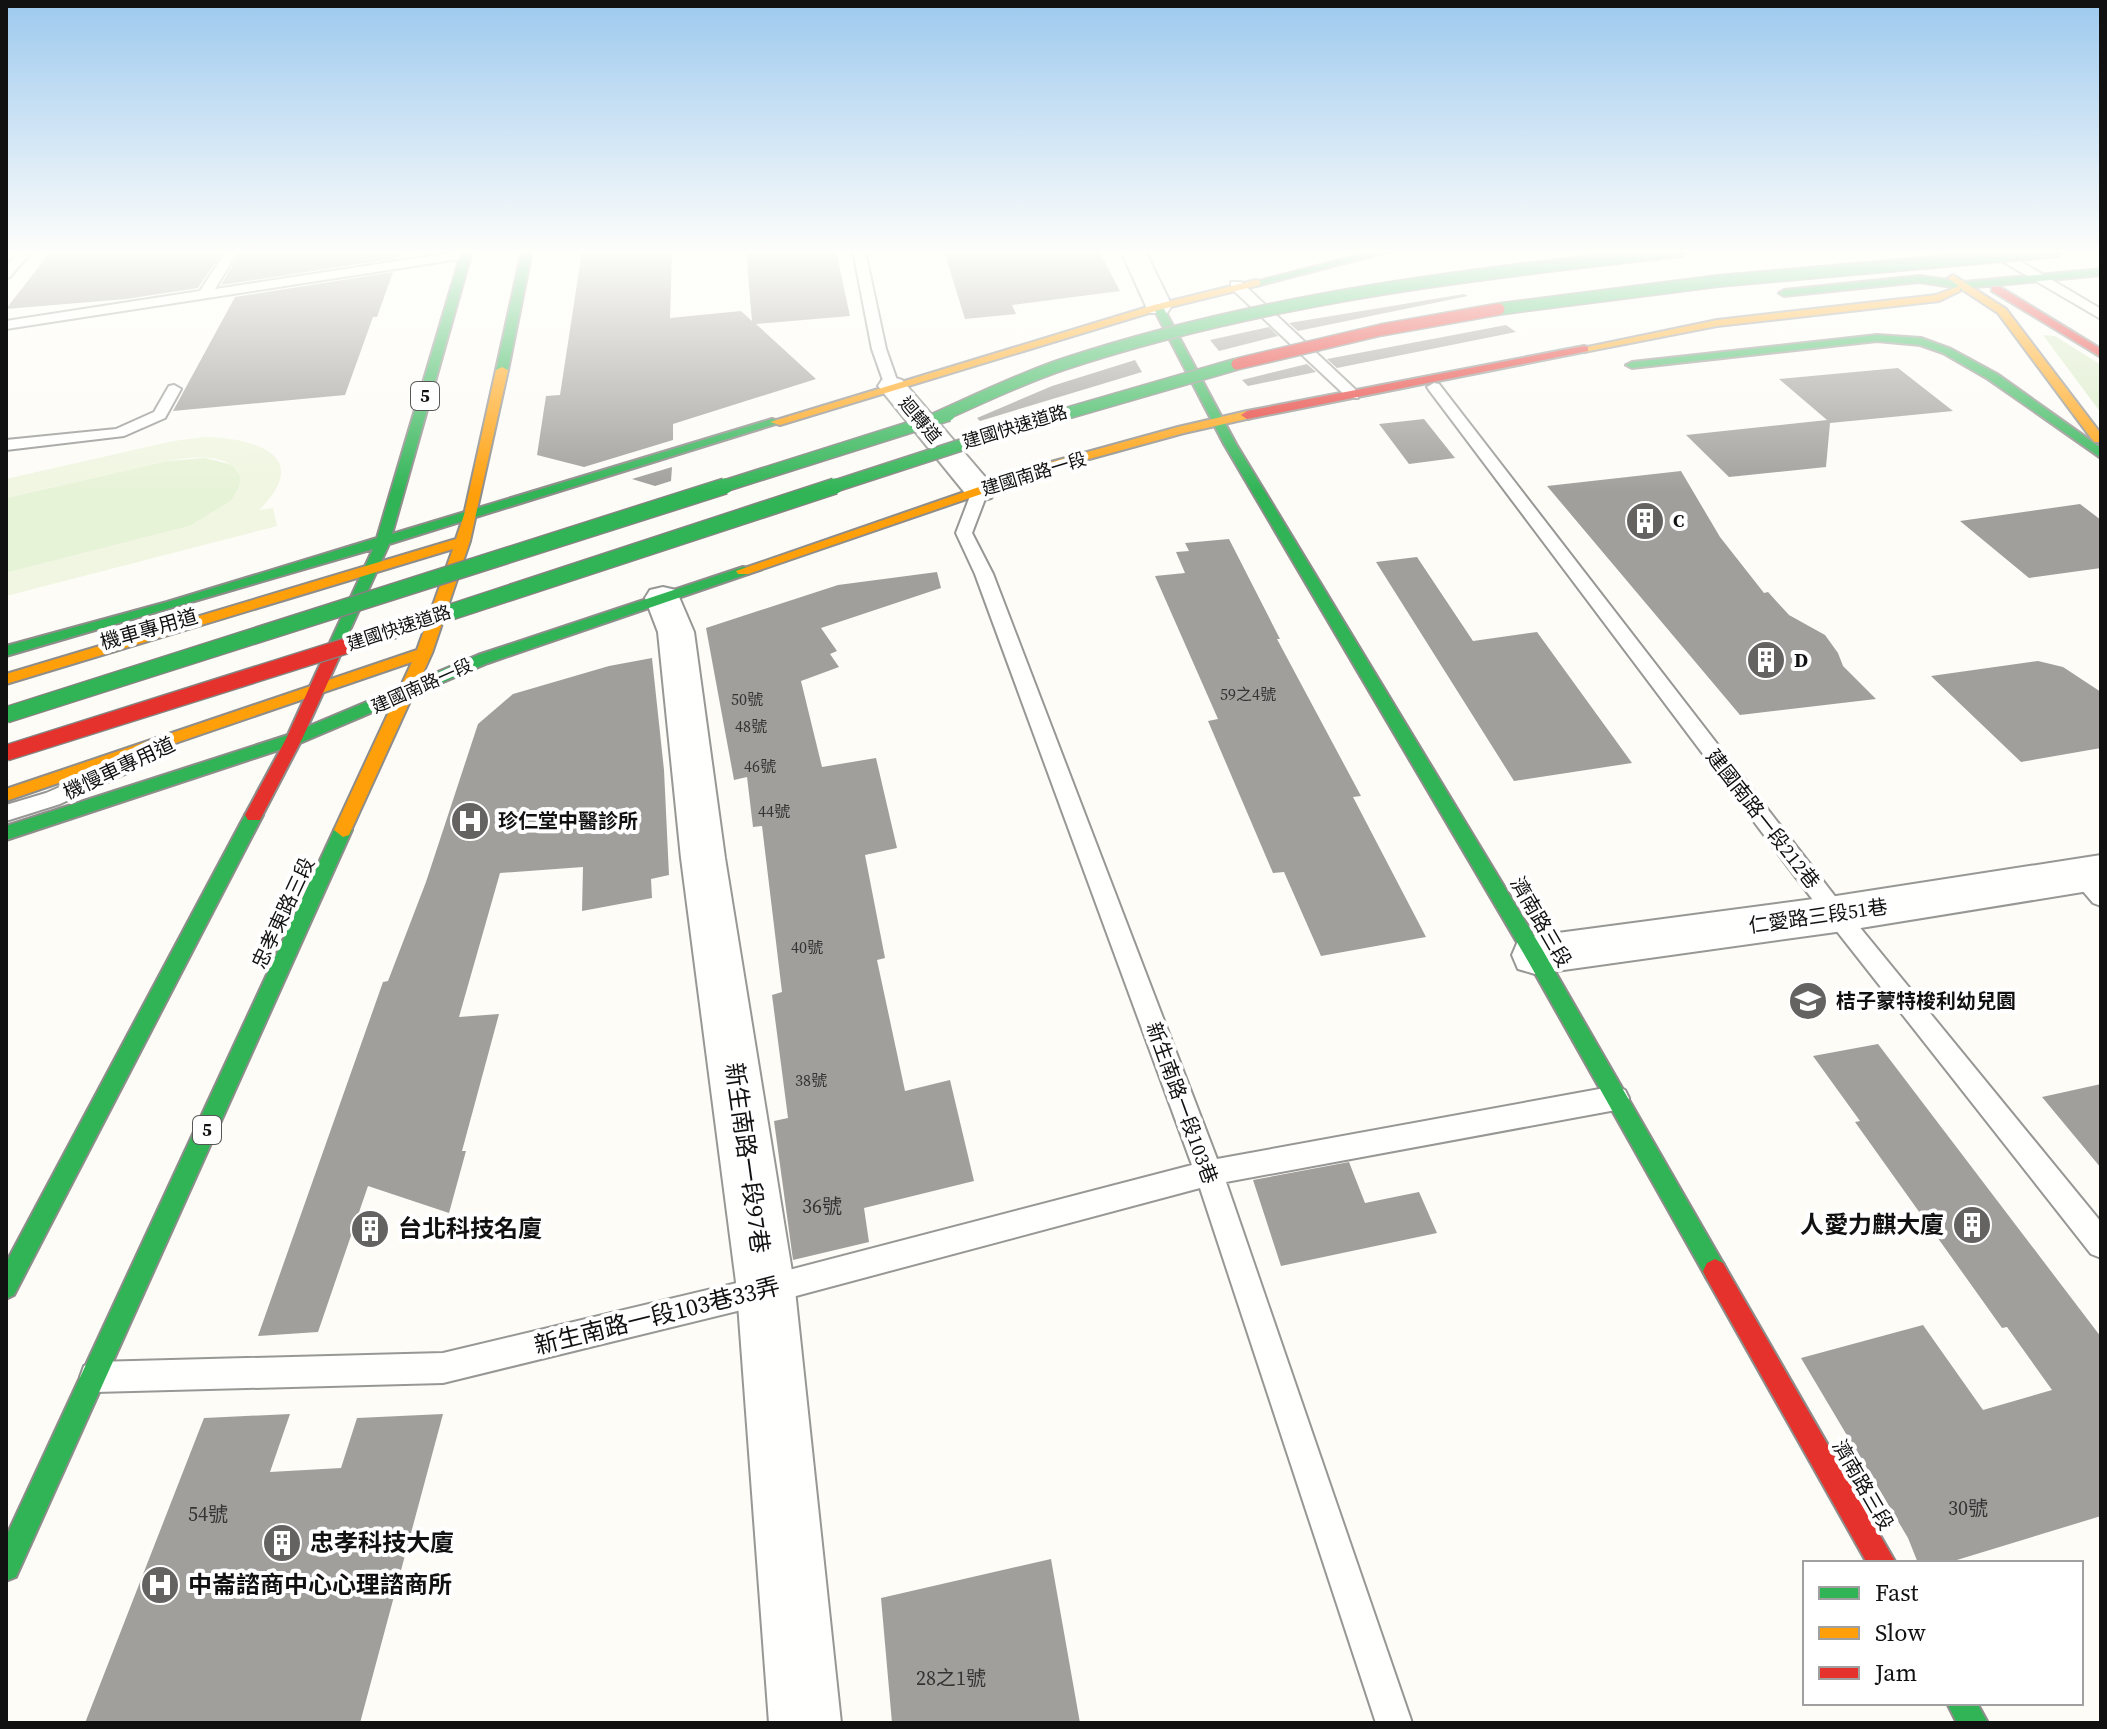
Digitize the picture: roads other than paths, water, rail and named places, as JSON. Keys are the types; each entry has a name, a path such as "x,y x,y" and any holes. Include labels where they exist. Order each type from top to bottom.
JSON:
{"main road":[{"name":"5","path":"6,1287 294,739 318,687 383,541 444,332"},
{"name":"忠孝東路三段","path":"6,1567 408,693 471,515 510,332"},
{"path":"6,651 471,515 1075,332"},
{"name":"濟南路三段","path":"1171,332 1217,420 1535,955 1881,1561"},
{"name":"建國快速道路","path":"6,715 925,423 1062,365 1174,332"},
{"name":"建國快速道路","path":"6,753 144,711 1004,429 1196,374 1371,332"},
{"path":"1066,433 1288,368 1458,332"},
{"name":"建國南路一段","path":"6,833 294,739 483,659 980,491 1217,420 1673,332"},
{"path":"2018,332 2101,443"},
{"path":"2065,332 2101,354"},
{"path":"1608,368 1877,338 1910,339 1930,344 1974,366 2101,454"},
{"path":"1383,389 1434,387 1560,373"},
{"path":"768,508 979,460"},
{"path":"6,679 225,616 463,541"},
{"path":"6,795 424,653"},
{"path":"1962,1705 1973,1723"}],"street":[{"name":"迴轉道","path":"892,386 980,491"},
{"name":"新生南路一段97巷","path":"663,598 676,632 703,858 766,1290 805,1723"},
{"name":"仁愛路三段51巷","path":"1535,955 2094,882"}],"lane":[{"path":"875,332 892,386"},
{"path":"1286,332 1353,395"},
{"name":"建國南路一段212巷","path":"1434,387 1836,914 2101,1244"},
{"path":"6,445 119,433 160,415 174,389"},
{"name":"新生南路一段103巷","path":"980,491 964,533 984,574 1209,1173 1394,1723"},
{"name":"機車專用道","path":"6,670 224,607 294,594"},
{"name":"機慢車專用道","path":"6,813 53,799 229,717"},
{"name":"新生南路一段103巷33弄","path":"93,1377 443,1368 766,1290 1209,1173 1616,1098"}],"place":[{"name":"C","path":"1645,521"},
{"name":"D","path":"1766,660"},
{"name":"珍仁堂中醫診所","path":"470,821"},
{"name":"桔子蒙特梭利幼兒園","path":"1808,1001"},
{"name":"人愛力麒大廈","path":"1972,1225"},
{"name":"台北科技名廈","path":"370,1229"},
{"name":"忠孝科技大廈","path":"282,1543"},
{"name":"中崙諮商中心心理諮商所","path":"160,1585"}]}
